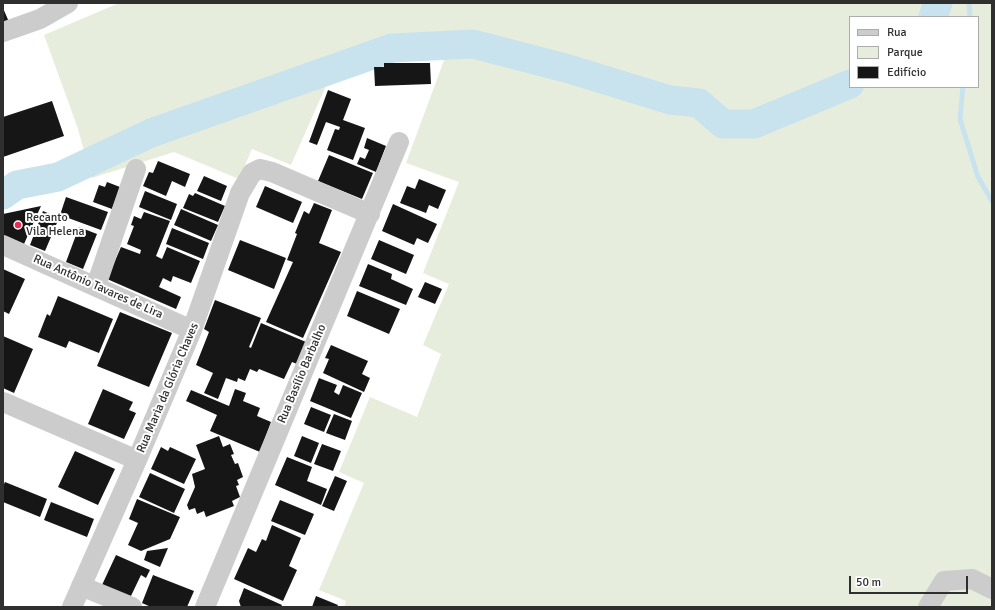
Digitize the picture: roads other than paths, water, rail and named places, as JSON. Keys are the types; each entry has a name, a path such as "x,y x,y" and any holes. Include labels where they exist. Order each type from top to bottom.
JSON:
{"street":[{"path":"3,32 37,11 68,3"},
{"name":"Rua Basílio Barbalho","path":"205,607 399,142"},
{"path":"96,286 136,169"},
{"name":"Rua Maria da Glória Chaves","path":"72,607 138,460 192,330 240,193 252,173 260,170 282,176 370,214"},
{"name":"Rua Antônio Tavares de Lira","path":"3,245 192,330"},
{"path":"3,402 138,460"},
{"path":"928,607 944,580 972,579 992,589"},
{"path":"81,586 132,607"}],"waterway":[{"path":"933,16 938,3"},
{"path":"969,3 970,16"},
{"path":"3,195 17,185 58,177 151,133 392,48 473,44 569,69 670,100 699,103 723,124 754,124 849,84"},
{"path":"963,88 960,119 978,177 992,201"}],"place":[{"name":"Recanto Vila Helena","path":"18,225"}]}
